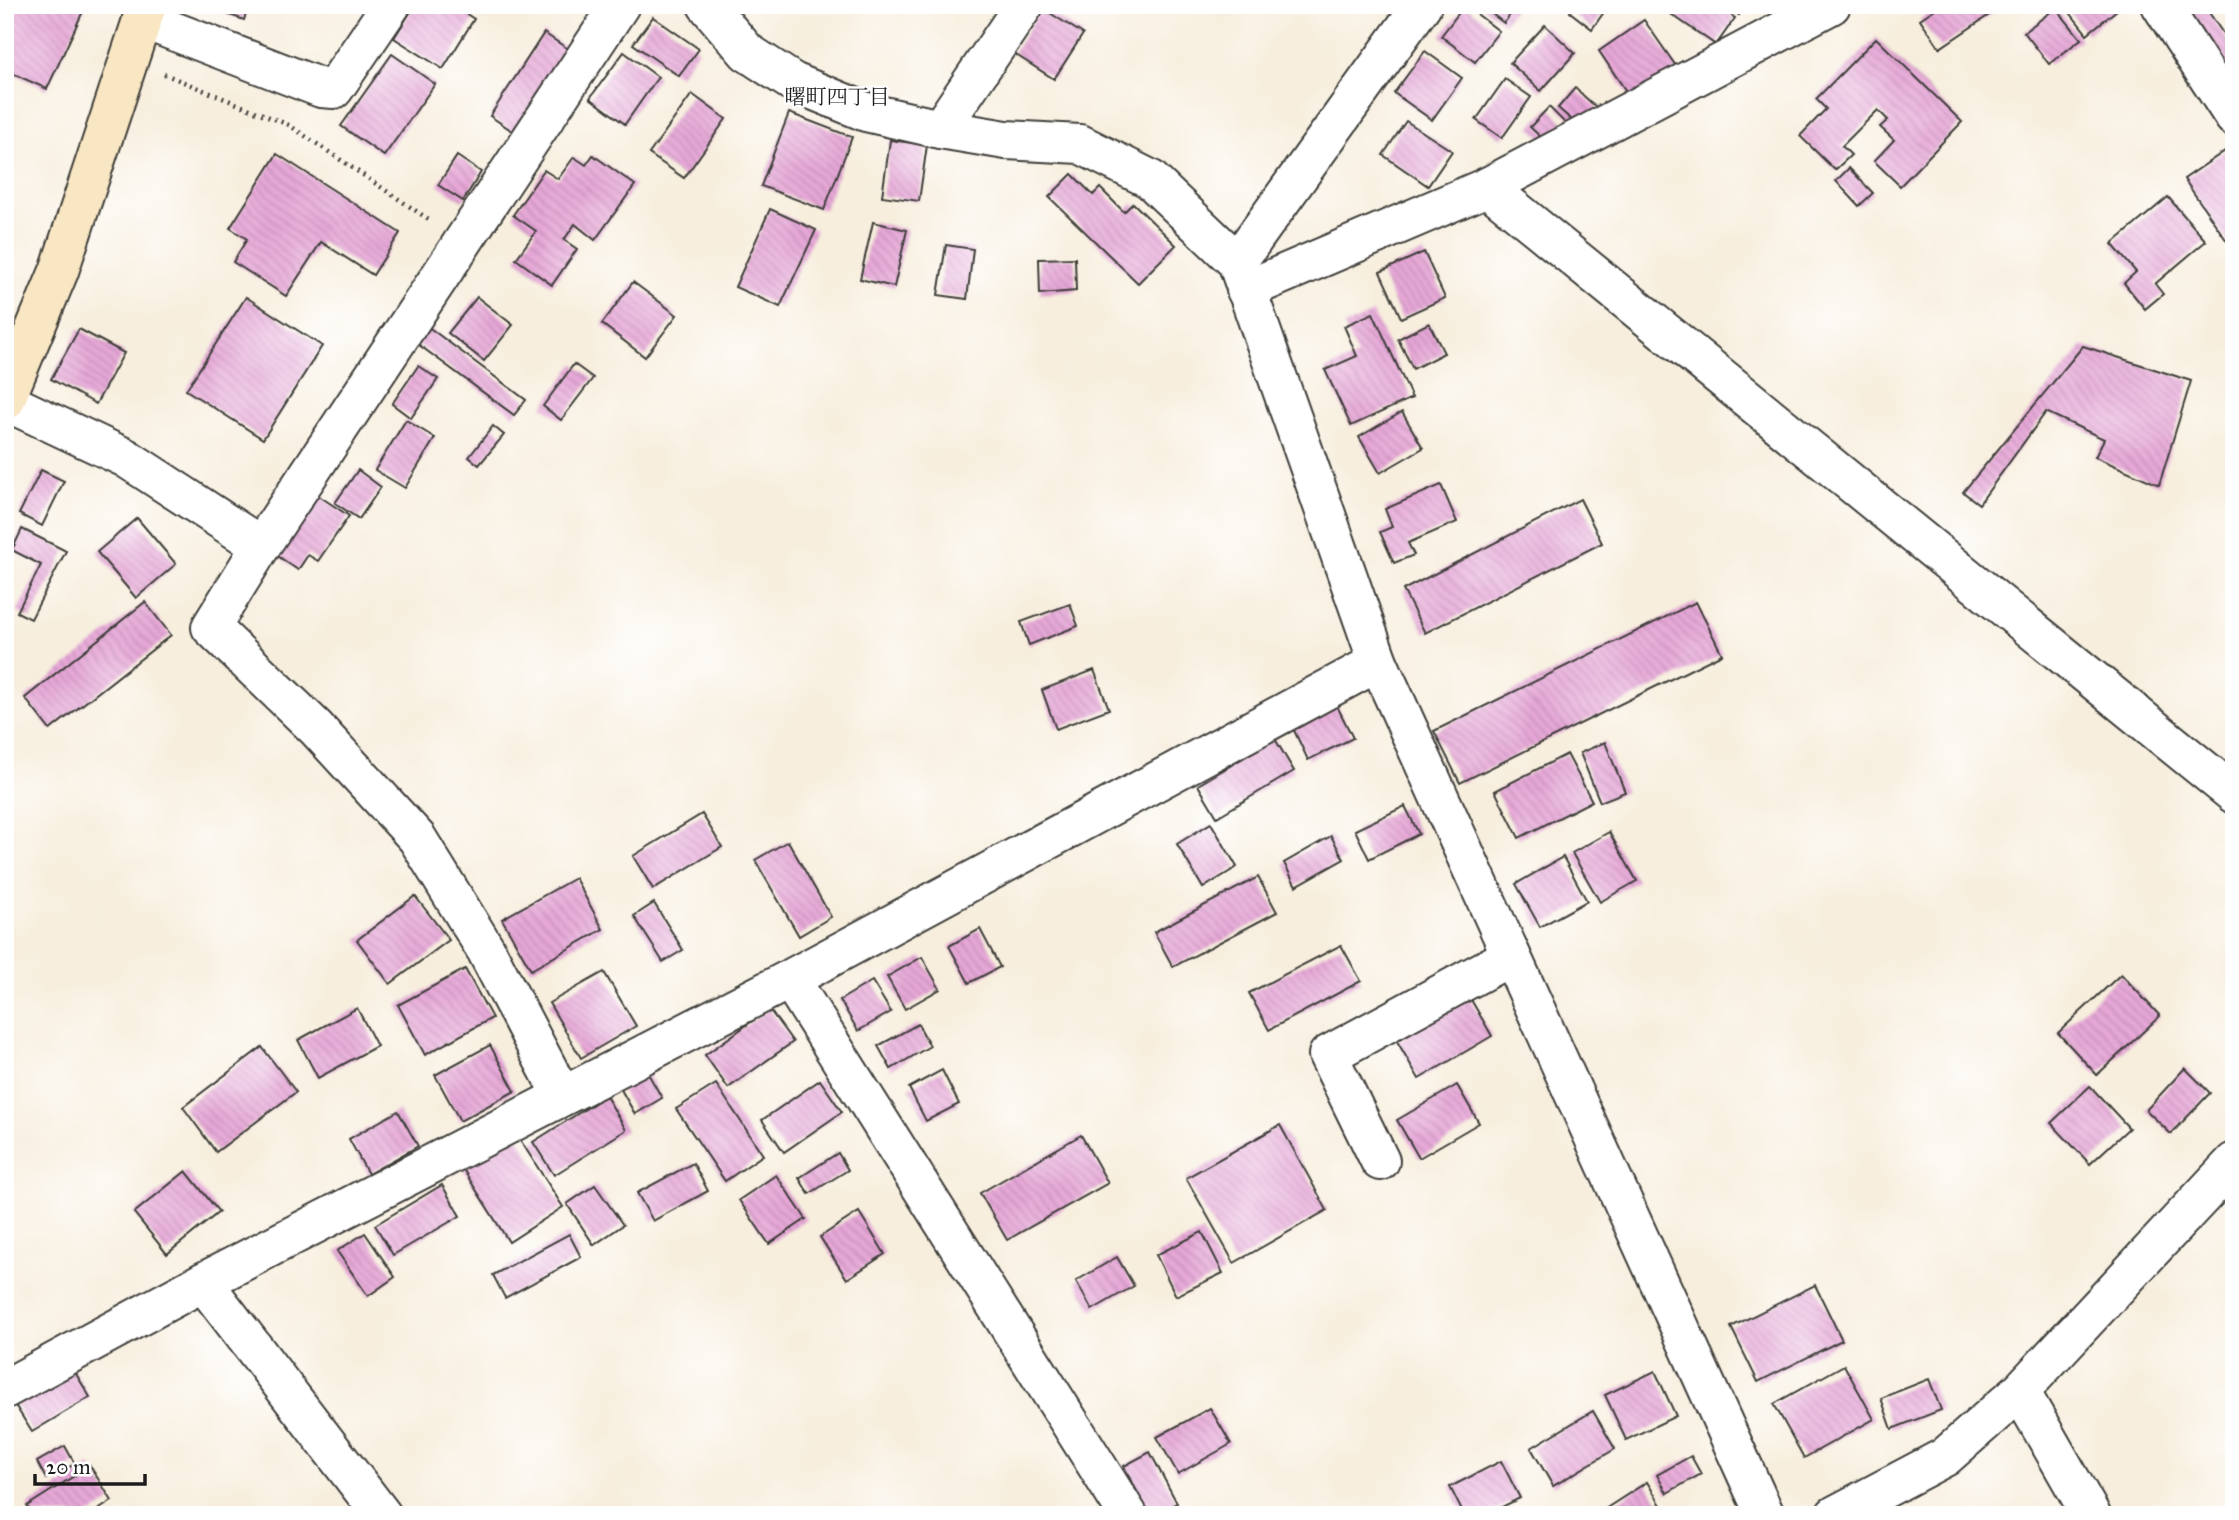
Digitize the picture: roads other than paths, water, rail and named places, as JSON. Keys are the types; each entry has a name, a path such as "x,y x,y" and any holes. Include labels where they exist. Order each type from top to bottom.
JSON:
{"street":[{"path":"261,546 126,458 5,401 59,271 145,12 321,88 334,89 391,5"},
{"path":"562,1096 486,950 417,838 316,727 211,627 261,546 620,5"},
{"path":"708,5 747,52 793,82 866,112 940,129 1006,140 1080,144 1150,178 1242,276 1378,662 1765,1515"},
{"path":"940,129 1024,5"},
{"path":"1242,276 1422,5"},
{"path":"1242,276 1487,187 1831,5"},
{"path":"2161,5 2234,117"},
{"path":"1487,187 2234,794"},
{"path":"5,1390 203,1282 790,979 1378,662"},
{"path":"1380,1161 1328,1055 1511,956"},
{"path":"790,979 1128,1515"},
{"path":"1835,1515 1945,1457 2020,1391 2234,1162"},
{"path":"203,1282 382,1515"},
{"path":"2020,1391 2091,1515"}],"district":[{"name":"曙町四丁目","path":"837,97"}]}
